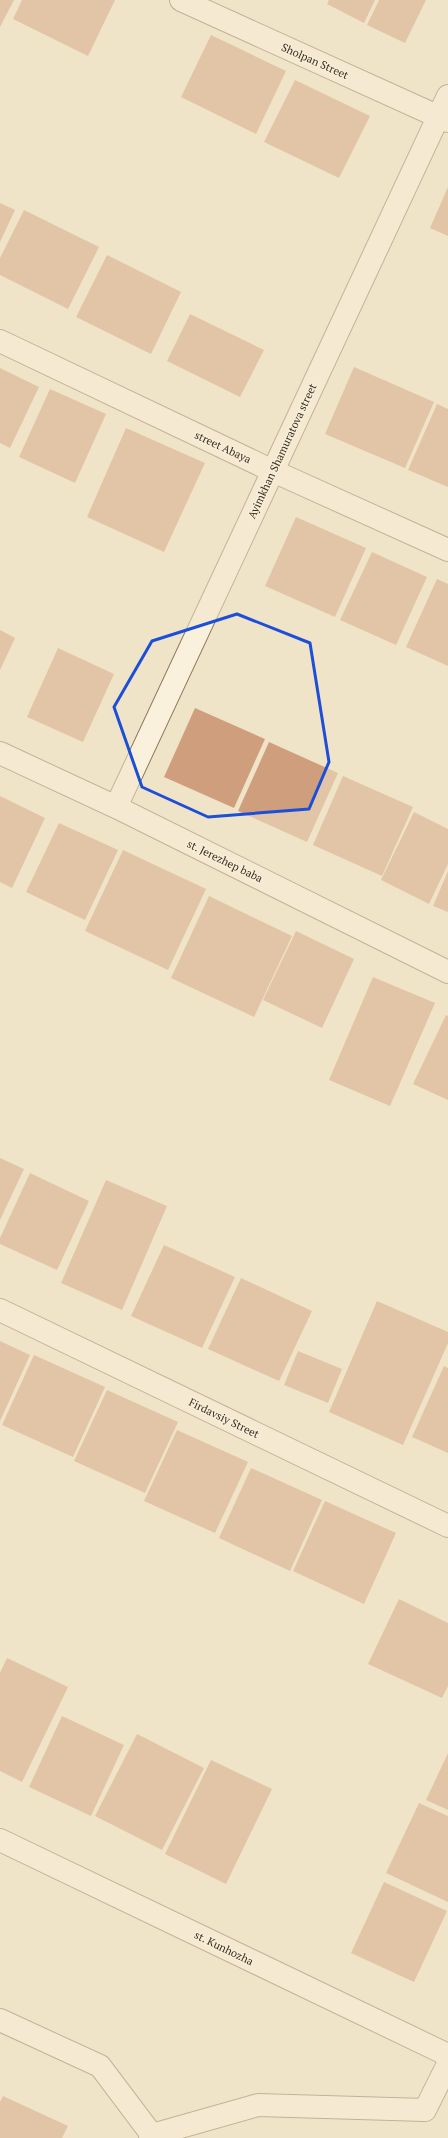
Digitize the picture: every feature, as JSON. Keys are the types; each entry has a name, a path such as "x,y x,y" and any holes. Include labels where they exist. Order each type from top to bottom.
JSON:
{"street":[{"name":"Sholpan Street","path":"181,0 443,119"},
{"name":"Ayimkhan Shamuratova street","path":"116,807 273,471 443,119 448,96"},
{"name":"street Abaya","path":"0,341 273,471 448,550"},
{"name":"st. Jerezhep baba","path":"0,753 116,807 448,972"},
{"name":"Firdavsiy Street","path":"0,1310 448,1526"},
{"name":"st. Kunhozha","path":"0,1840 448,2055"},
{"path":"0,2020 100,2066 151,2137 258,2105 425,2110 448,2064"}],"highlighted area":[{"path":"237,614 310,643 329,762 309,809 208,817 142,787 114,707 152,641"}],"building":[{"path":"0,0 14,0 0,27"},
{"path":"22,0 115,0 88,56 13,19"},
{"path":"329,0 375,0 364,23 327,4"},
{"path":"379,0 426,0 405,43 367,25"},
{"path":"211,35 286,71 256,134 181,97"},
{"path":"295,80 370,116 339,178 264,142"},
{"path":"448,187 448,236 430,228"},
{"path":"0,203 15,210 0,242"},
{"path":"24,210 99,247 68,309 0,275 0,258"},
{"path":"107,255 181,292 151,354 76,317"},
{"path":"190,314 264,350 240,397 167,361"},
{"path":"354,367 434,402 405,468 325,434"},
{"path":"0,368 39,387 10,448 0,443"},
{"path":"50,389 106,414 75,483 19,457"},
{"path":"437,404 448,409 448,487 408,470"},
{"path":"126,428 205,463 164,552 87,517"},
{"path":"296,517 366,548 335,617 265,586"},
{"path":"372,552 427,577 396,645 340,620"},
{"path":"437,579 448,584 448,666 406,647"},
{"path":"0,630 15,638 0,670"},
{"path":"58,648 114,674 83,742 27,717"},
{"path":"195,708 265,739 234,808 164,777"},
{"path":"269,742 338,773 307,842 238,811"},
{"path":"343,776 413,807 382,876 313,845"},
{"path":"0,796 45,818 12,888 0,882"},
{"path":"414,812 448,829 448,864 429,904 381,880"},
{"path":"59,823 118,850 85,920 26,892"},
{"path":"123,850 206,889 168,970 85,931"},
{"path":"448,871 448,912 433,906"},
{"path":"209,896 292,936 254,1017 171,978"},
{"path":"296,931 354,959 322,1028 263,1000"},
{"path":"373,977 435,1003 390,1106 329,1080"},
{"path":"446,1015 448,1016 448,1100 413,1084"},
{"path":"0,1158 24,1169 0,1220"},
{"path":"30,1173 89,1201 57,1270 0,1244 0,1238"},
{"path":"106,1180 167,1206 122,1310 61,1283"},
{"path":"164,1245 235,1277 202,1348 131,1316"},
{"path":"241,1278 312,1311 279,1381 208,1349"},
{"path":"377,1301 448,1332 448,1343 403,1445 329,1412"},
{"path":"0,1341 30,1355 0,1421"},
{"path":"298,1351 342,1369 328,1403 284,1385"},
{"path":"34,1355 105,1387 73,1457 2,1425"},
{"path":"444,1366 448,1368 448,1453 412,1437"},
{"path":"107,1390 178,1422 145,1493 74,1461"},
{"path":"177,1430 248,1462 215,1533 144,1501"},
{"path":"251,1468 322,1500 290,1571 219,1538"},
{"path":"325,1501 396,1533 364,1604 293,1571"},
{"path":"399,1599 448,1623 448,1686 442,1698 368,1664"},
{"path":"7,1658 68,1687 22,1782 0,1771 0,1673"},
{"path":"62,1716 124,1745 91,1816 29,1787"},
{"path":"137,1734 204,1768 162,1850 95,1816"},
{"path":"448,1753 448,1810 426,1800"},
{"path":"211,1760 272,1789 226,1884 165,1854"},
{"path":"419,1803 448,1816 448,1902 386,1873"},
{"path":"384,1882 447,1911 414,1982 351,1953"},
{"path":"3,2096 68,2126 62,2138 0,2138 0,2102"}]}
